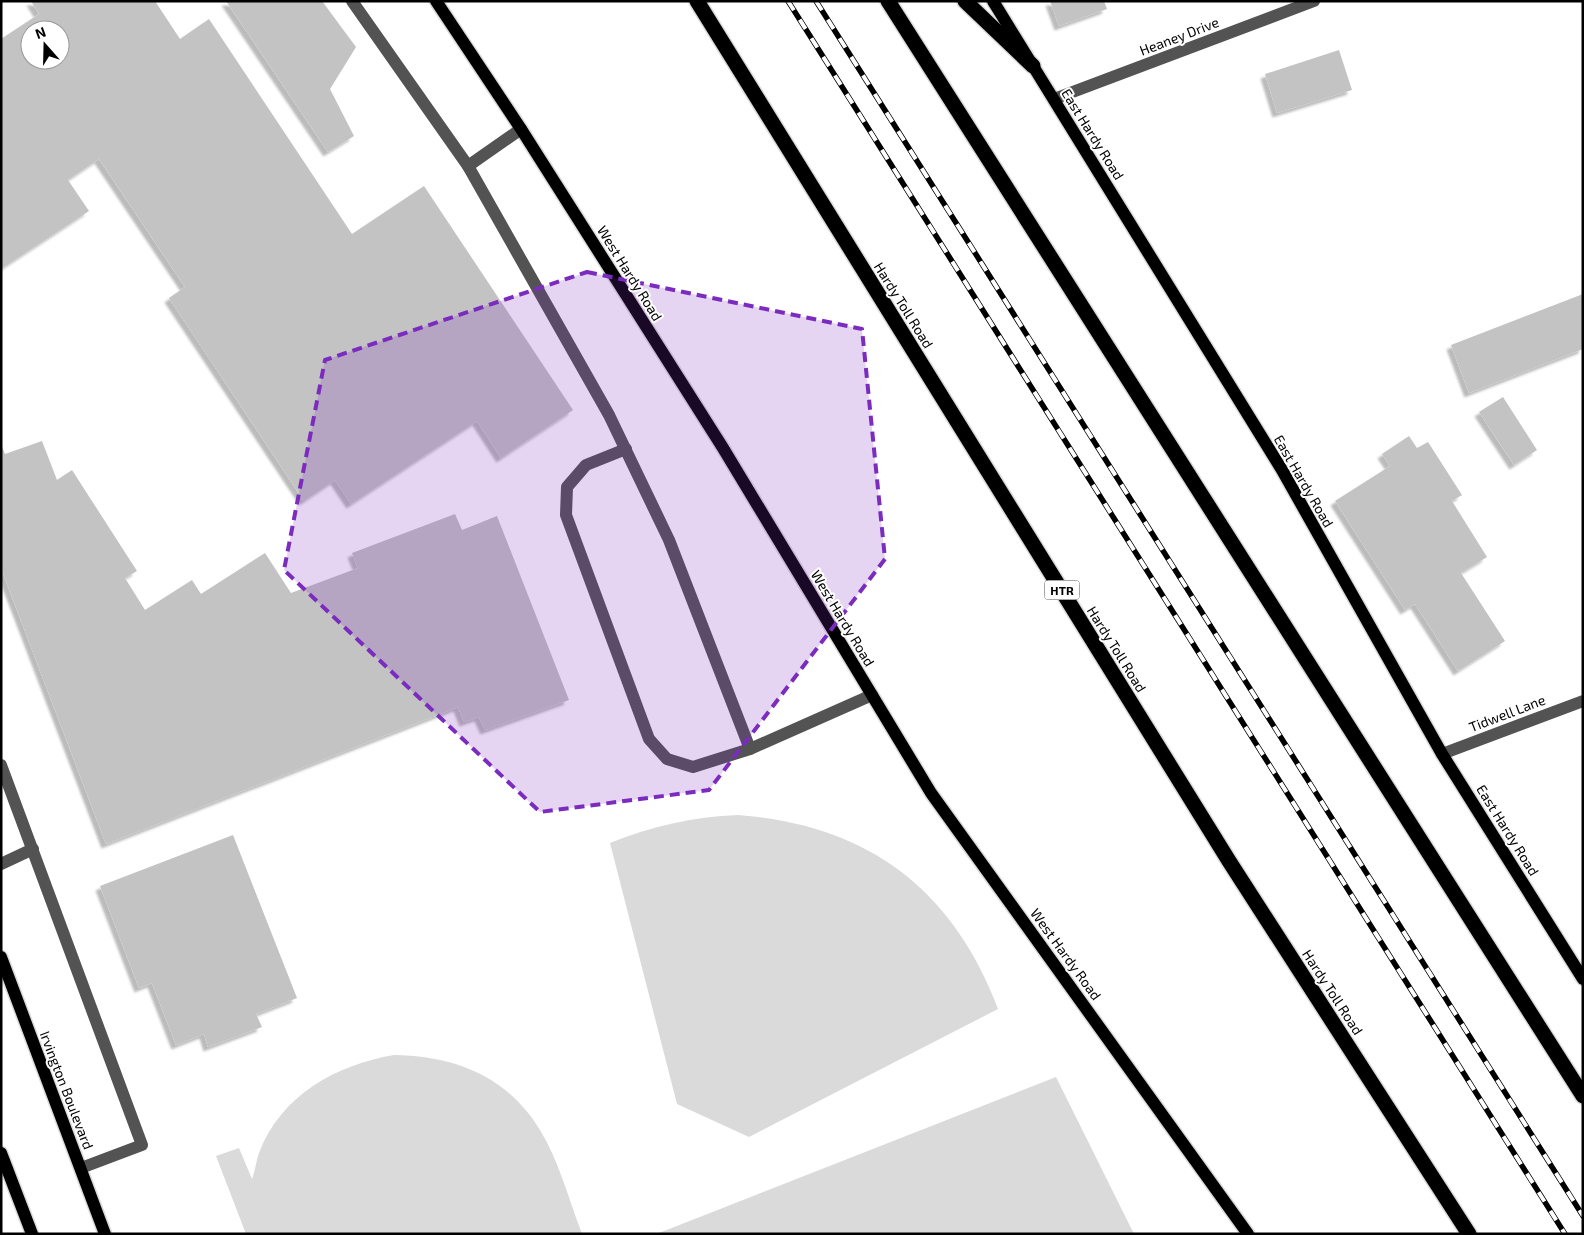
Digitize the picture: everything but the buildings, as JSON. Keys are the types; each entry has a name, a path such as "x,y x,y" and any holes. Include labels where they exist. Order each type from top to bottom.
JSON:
{"highway":[{"name":"Hardy Toll Road","path":"697,1 1224,853 1469,1234"},
{"path":"888,1 1583,1096"},
{"path":"965,1 1033,66"}],"main road":[{"name":"West Hardy Road","path":"436,1 521,128 723,448 931,793 1248,1234"},
{"name":"East Hardy Road","path":"993,1 1282,470 1442,754 1583,979"},
{"name":"Irvington Boulevard","path":"1,957 105,1234"},
{"path":"1,1153 32,1234"}],"street":[{"path":"352,1 401,67 468,166 610,415 669,540 750,749"},
{"name":"Heaney Drive","path":"1054,99 1314,1"},
{"path":"468,166 521,128"},
{"path":"626,449 586,465 567,487 566,515 649,740 667,758 693,767 750,749 872,694"},
{"name":"Tidwell Lane","path":"1442,754 1583,701"},
{"path":"1,766 142,1146 80,1168"},
{"path":"1,864 33,849"}],"highlighted area":[{"path":"587,272 862,329 885,559 709,790 540,812 284,570 325,360"}],"shaded area":[{"path":"738,815 784,821 827,833 865,849 899,870 930,897 956,929 979,966 998,1009 749,1137 677,1104 610,843 672,823"},
{"path":"394,1055 416,1056 458,1065 478,1073 512,1096 527,1111 547,1142 582,1234 246,1234 216,1156 239,1148 252,1179 259,1153 269,1133 281,1115 296,1099 313,1086 352,1066"},
{"path":"1056,1077 1134,1234 659,1234 659,1233"}],"railway":[{"path":"788,1 1565,1234"},
{"path":"816,1 1583,1216"}]}
